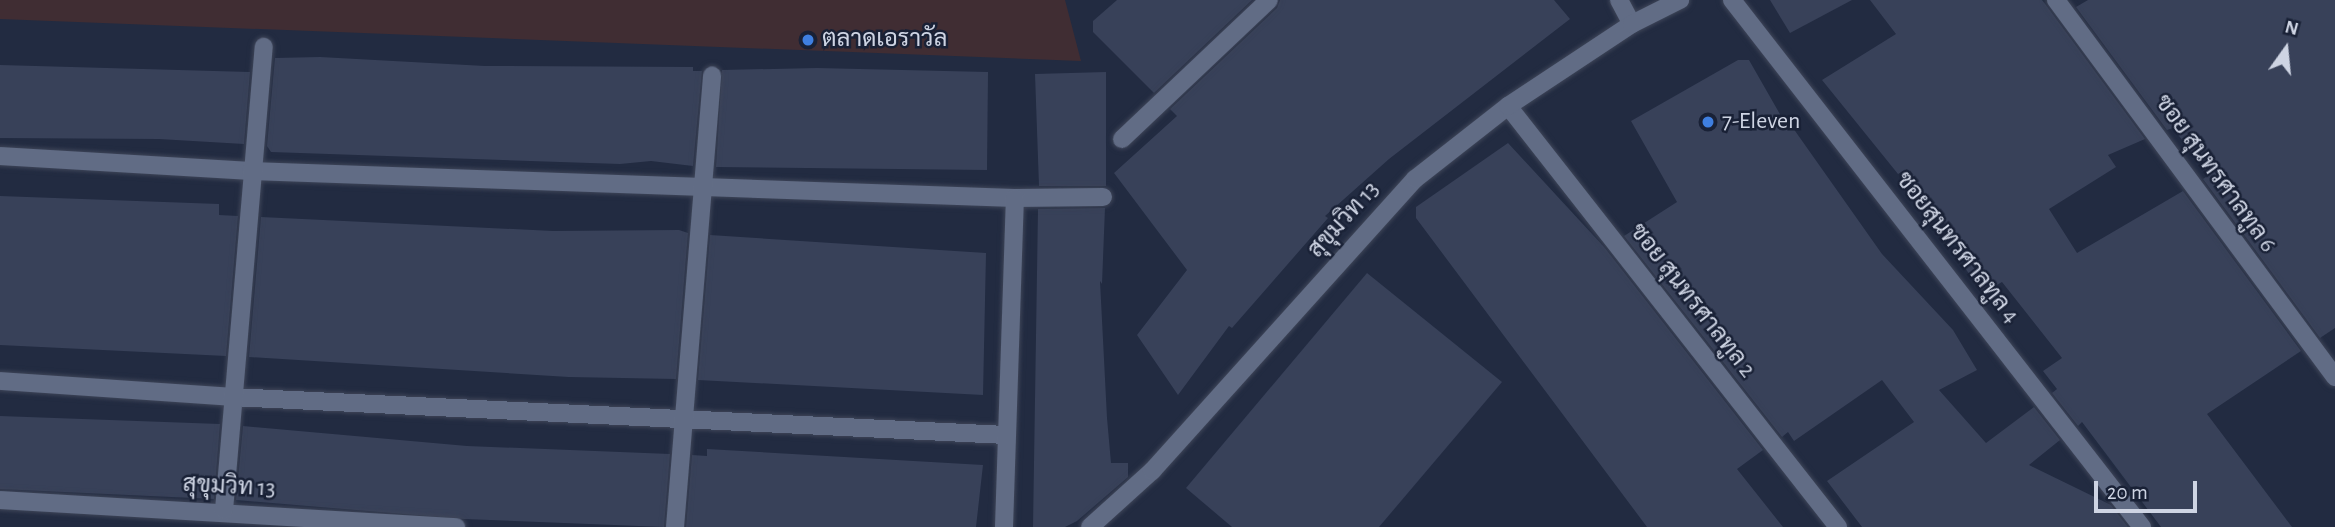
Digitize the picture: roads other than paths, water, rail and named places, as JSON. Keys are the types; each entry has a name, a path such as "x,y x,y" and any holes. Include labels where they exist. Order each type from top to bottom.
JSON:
{"street":[{"path":"1122,139 1269,0"},
{"path":"1619,0 1632,24"},
{"name":"สุขุมวิท 13","path":"1090,527 1152,471 1382,212 1415,179 1508,106 1632,24 1680,0"},
{"name":"ซอยสุนทรศาลทูล 4","path":"1732,0 2142,527"},
{"name":"ซอย สุนทรศาลทูล 6","path":"2056,0 2335,377"},
{"path":"224,510 251,171 264,47"},
{"path":"675,527 686,421 712,76"},
{"name":"ซอย สุนทรศาลทูล 2","path":"1508,106 1838,527"},
{"path":"0,156 251,171 705,184 1015,198 1103,197"},
{"path":"1004,527 1015,198"},
{"path":"0,381 232,397 1006,435"},
{"name":"สุขุมวิท 13","path":"0,500 224,510 456,527"}],"place":[{"name":"ตลาดเอราวัล","path":"808,40"},
{"name":"7-Eleven","path":"1708,122"}]}
